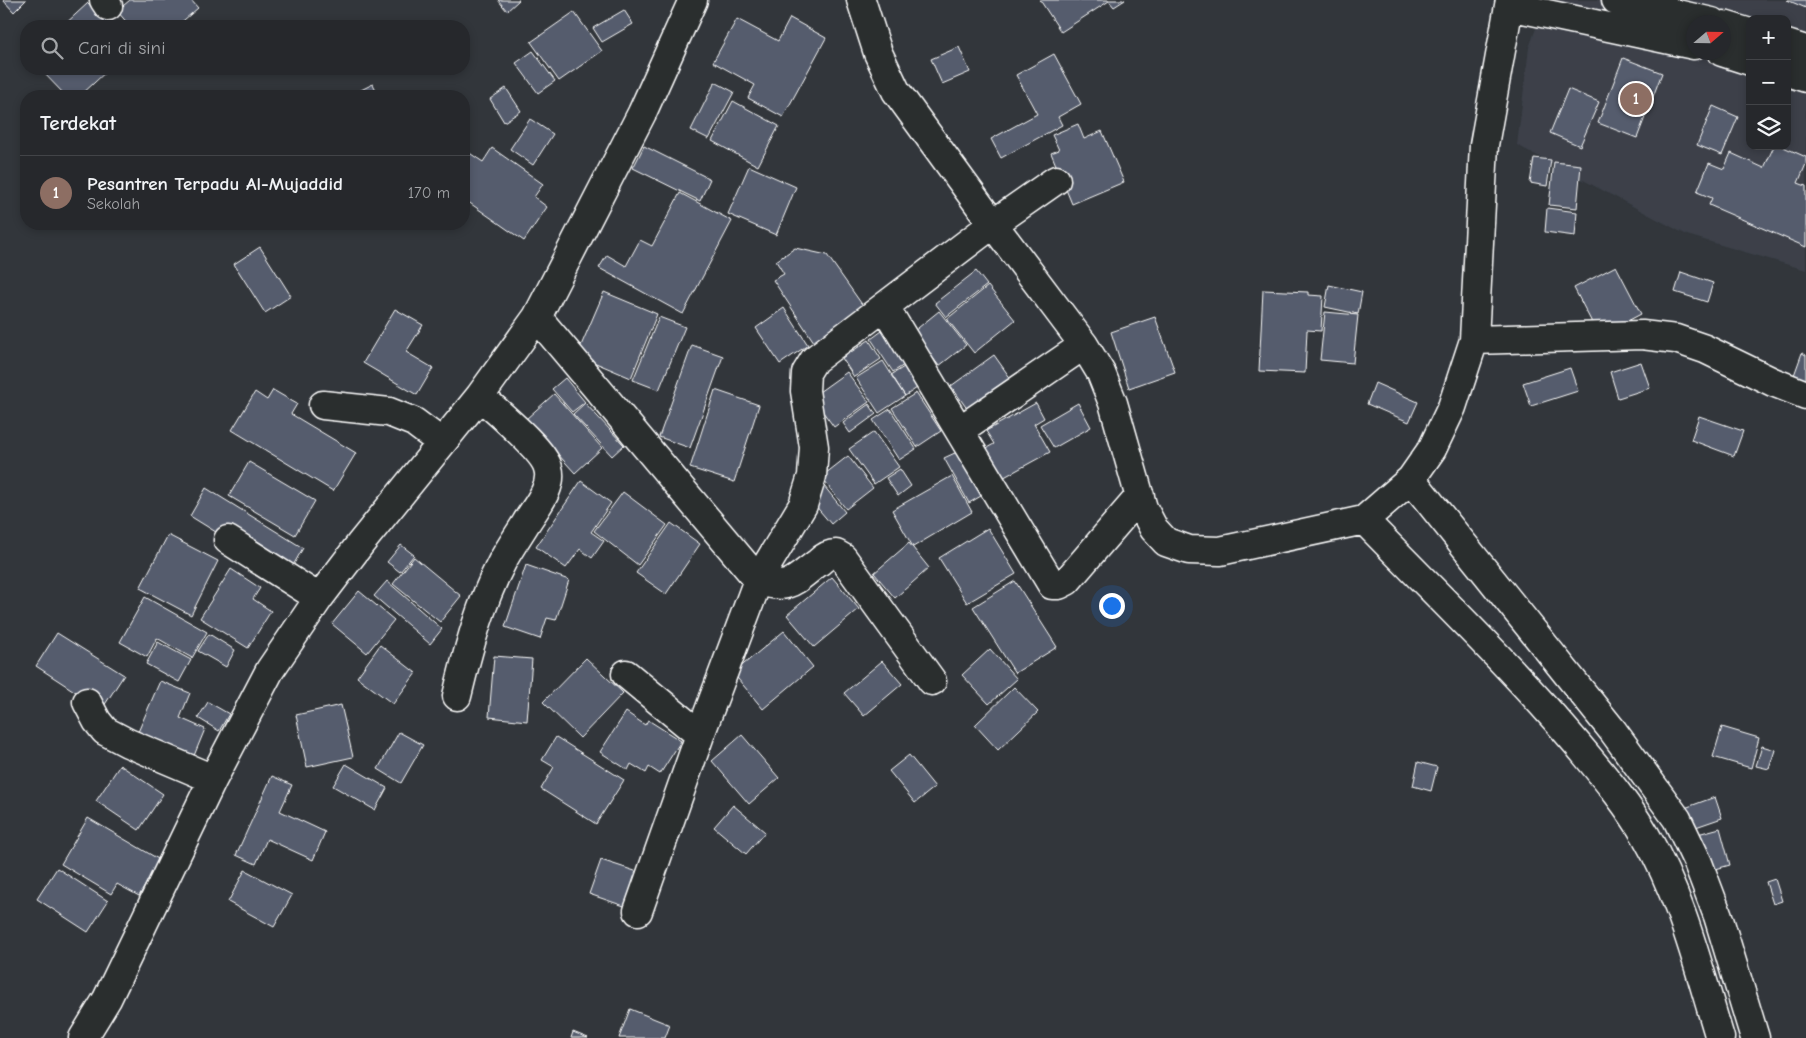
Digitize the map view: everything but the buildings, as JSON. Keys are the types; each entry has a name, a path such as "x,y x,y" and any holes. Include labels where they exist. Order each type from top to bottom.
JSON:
{"street":[{"path":"83,1038 107,999 213,779 270,670 319,598 480,396 537,317 642,113 693,0"},
{"path":"861,0 878,53 896,91 992,224 1084,345 1101,372 1113,402 1144,508 1154,529 1166,542 1189,550 1220,551 1364,520 1411,478 1432,449 1452,407 1474,340 1484,145 1510,3 1686,43"},
{"path":"1616,0 1686,16"},
{"path":"1731,27 1746,32"},
{"path":"1791,45 1806,50"},
{"path":"1731,55 1747,60"},
{"path":"1791,73 1806,78"},
{"path":"638,911 700,735 758,580 803,505 812,476 814,447 805,391 806,372 814,360 992,224 1056,180"},
{"path":"885,307 1052,585 1059,585 1066,581 1140,496"},
{"path":"537,317 758,580 779,587 788,585 826,556 836,554 843,558 932,681"},
{"path":"1474,340 1642,335 1676,339 1705,348 1773,382 1806,396"},
{"path":"960,430 1084,345"},
{"path":"457,696 470,642 486,599 502,562 543,495 550,477 549,468 540,453 480,396"},
{"path":"324,405 389,412 414,422 442,443"},
{"path":"1411,478 1613,731 1677,819 1698,863 1718,916 1755,1038"},
{"path":"1364,520 1546,708 1613,786 1646,836 1667,877 1686,924 1720,1038"},
{"path":"228,540 319,598"},
{"path":"626,674 700,735"},
{"path":"87,702 97,721 105,731 128,743 213,779"}],"shaded area":[{"path":"1546,0 1806,0 1806,270 1687,235 1517,145 1529,48"}],"place":[{"name":"Pesantren Terpadu Al-Mujaddid","path":"1636,99"}]}
